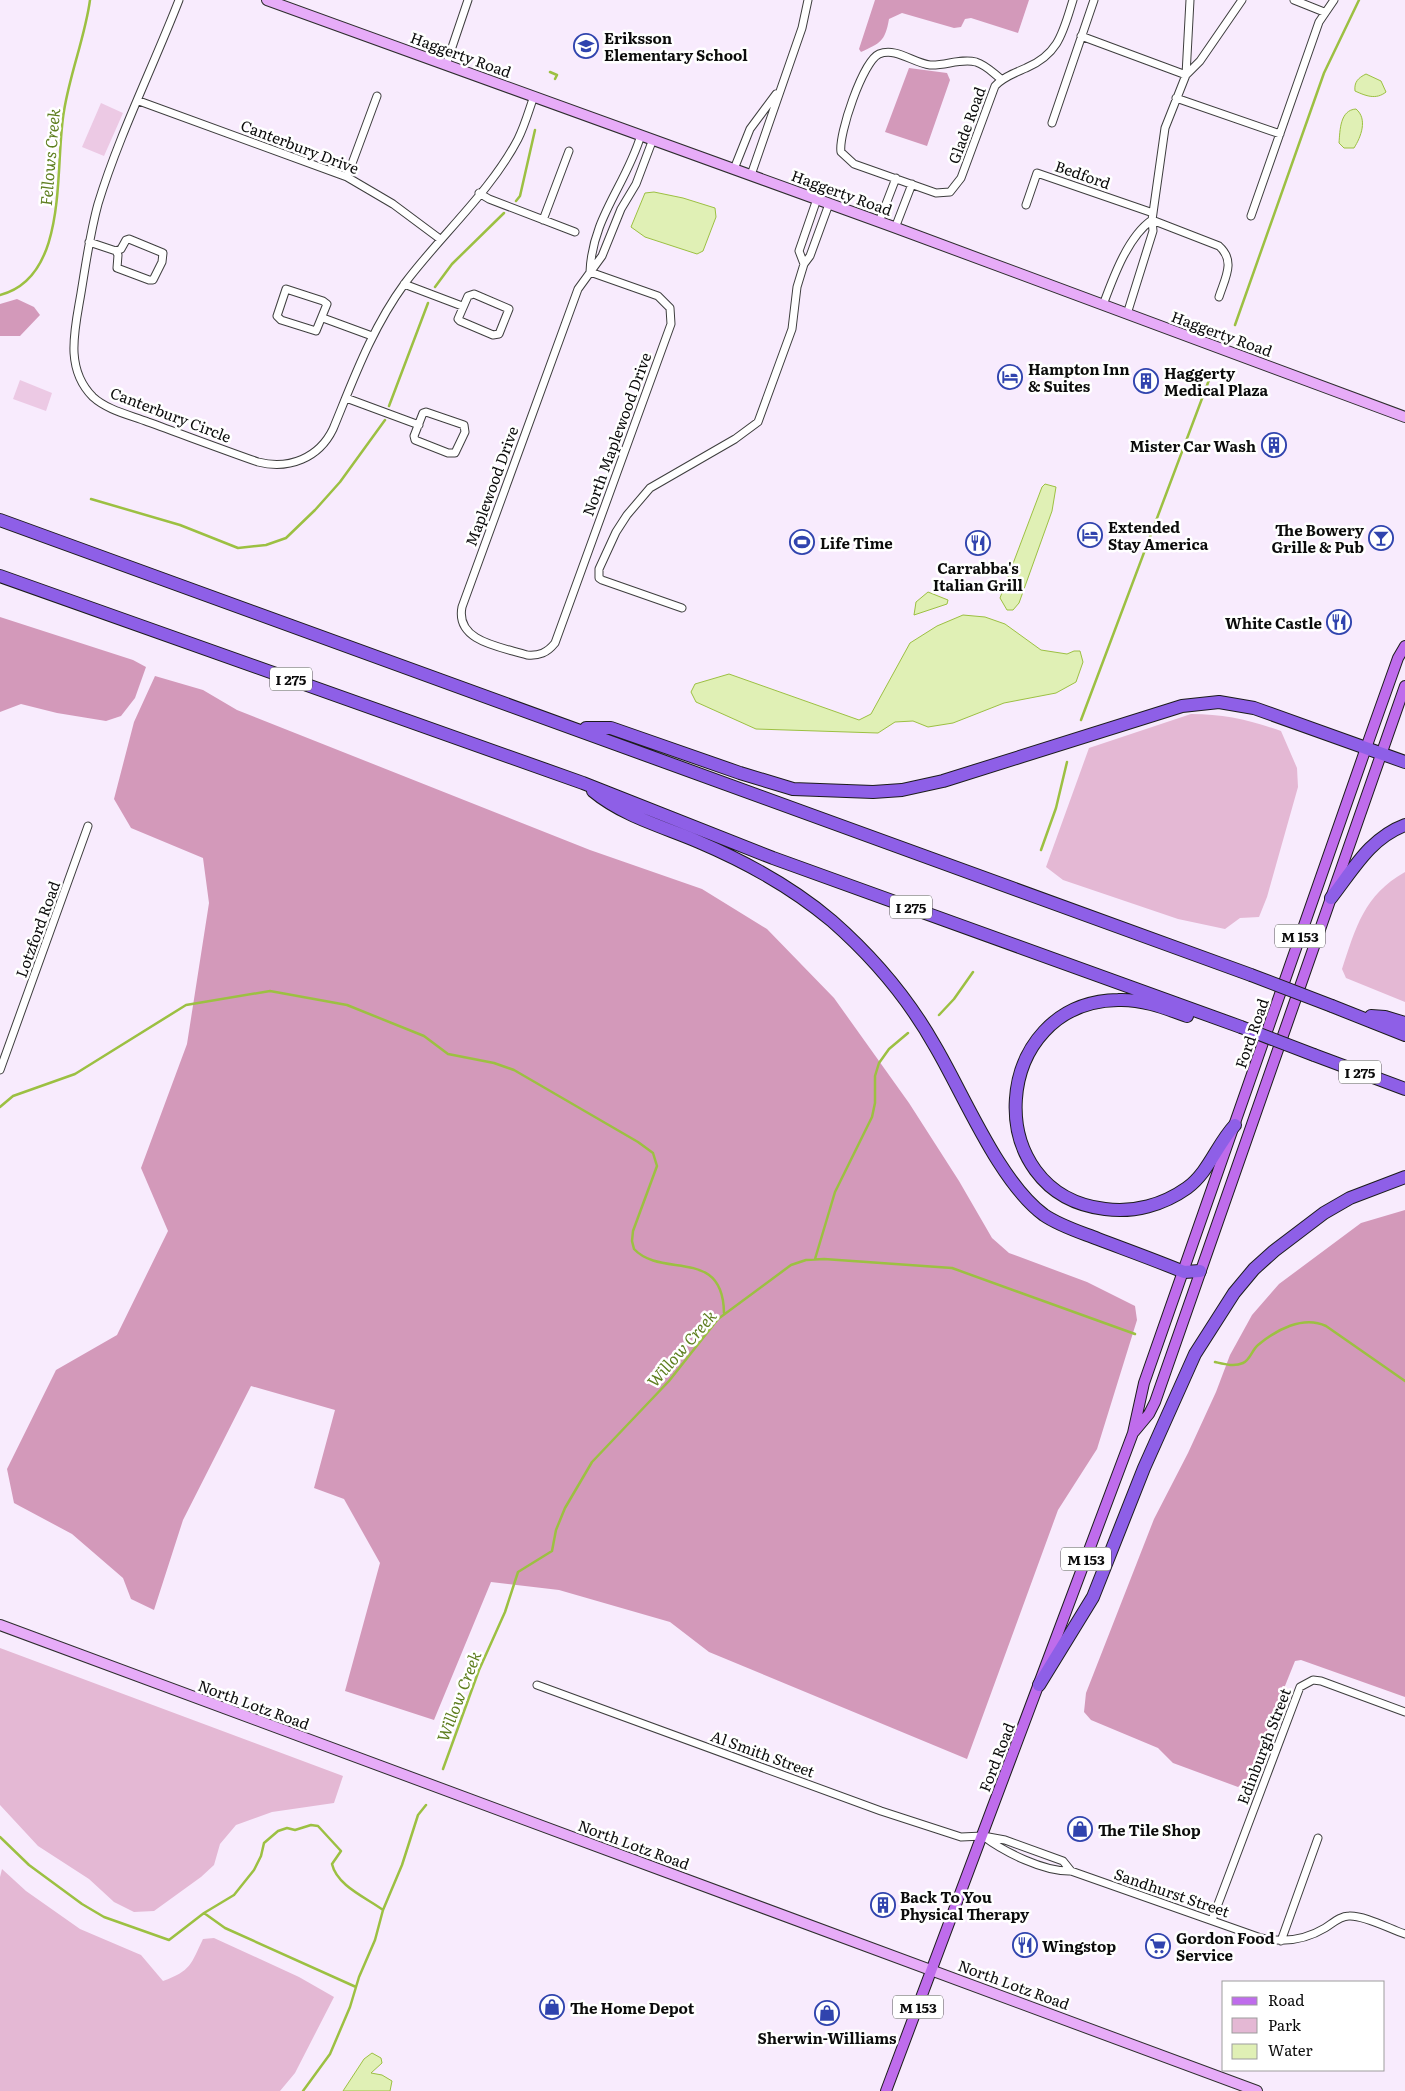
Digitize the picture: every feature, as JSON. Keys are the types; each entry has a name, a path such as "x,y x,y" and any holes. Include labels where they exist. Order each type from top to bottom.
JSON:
{"highway":[{"path":"0,520 1251,975 1405,1035"},
{"name":"I 275","path":"0,576 583,783 773,858 1225,1021 1405,1089"},
{"path":"576,728 611,728 740,773 793,789 845,792 873,792 924,786 1182,706 1200,703 1219,702 1254,708 1405,762"},
{"path":"583,783 609,804 703,844 766,876 830,920 881,969 912,1009 935,1046 1000,1163 1015,1187 1030,1203 1063,1226 1184,1272 1200,1271"},
{"path":"1331,898 1372,844 1386,834 1405,826"},
{"path":"1225,1021 1204,1021 1132,1000 1102,1001 1073,1011 1048,1028 1027,1056 1017,1082 1014,1113 1017,1129 1028,1157 1048,1182 1058,1190 1084,1204 1114,1210 1144,1208 1157,1204 1189,1187 1207,1168 1222,1138 1235,1125"},
{"path":"1359,1016 1385,1017 1405,1023"},
{"path":"1039,1685 1093,1597 1144,1468 1195,1354 1234,1293 1254,1269 1274,1251 1324,1213 1350,1198 1405,1177"}],"main road":[{"name":"Ford Road","path":"886,2091 1133,1432 1138,1400 1366,748 1398,658 1405,646"},
{"name":"Ford Road","path":"1133,1432 1149,1414 1155,1402 1405,686"}],"street":[{"name":"Canterbury Circle","path":"179,0 106,179 89,242 73,353 80,380 99,402 258,462 283,465 306,458 326,442 334,429 372,336 404,284 479,193 519,138 534,96"},
{"name":"Haggerty Road","path":"267,0 817,199 1405,417"},
{"path":"446,65 468,0"},
{"path":"751,175 771,120 778,92 802,28 808,0"},
{"name":"Glade Road","path":"1001,80 988,68 975,62 931,65 886,52 877,55 869,62 841,138 841,152 854,164 939,194 950,192 957,187 995,86 1001,80 1040,62 1051,53 1065,27 1072,0"},
{"path":"1052,123 1094,0"},
{"path":"1127,314 1153,231 1152,216 1165,128 1186,75 1190,0"},
{"path":"1186,75 1200,61 1242,0"},
{"path":"1294,0 1324,12"},
{"path":"1251,216 1324,12 1334,0"},
{"path":"1082,36 1186,75"},
{"path":"734,169 750,129 778,92"},
{"path":"347,178 378,96"},
{"path":"1176,98 1280,134"},
{"name":"Canterbury Drive","path":"139,101 347,178 393,204 440,239"},
{"name":"Maplewood Drive","path":"590,272 590,252 608,204 625,178 634,159 641,135"},
{"name":"Maplewood Drive","path":"547,652 534,656 527,655 472,636 464,628 460,614 578,289 602,256 621,209 636,184 653,140"},
{"path":"543,220 569,151"},
{"name":"Bedford","path":"1026,205 1037,173 1152,216 1219,246 1224,250 1229,260 1219,297"},
{"path":"879,222 896,178"},
{"path":"895,228 912,184"},
{"path":"479,193 489,199 575,232"},
{"path":"804,264 799,251 817,199"},
{"path":"682,608 602,580 599,578 599,569 616,532 631,510 650,488 735,438 758,422 792,329 797,287 804,264 810,256 829,204"},
{"path":"1103,305 1119,265 1142,226 1152,216"},
{"path":"89,242 116,251 121,249 126,240 129,239 160,250 164,256 155,278 149,280 117,268 118,255 116,251"},
{"name":"North Maplewood Drive","path":"547,652 554,643 671,324 670,308 658,296 590,272"},
{"path":"404,284 462,306"},
{"path":"290,289 325,302 327,308 323,318 318,330 314,332 281,320 276,314 285,291 290,289"},
{"path":"474,294 507,306 509,311 502,332 496,335 460,322 458,319 462,306 468,296 474,294"},
{"path":"323,318 372,336"},
{"path":"346,398 418,424"},
{"path":"426,412 464,426 465,432 458,450 452,454 419,442 414,436 418,424 423,413 426,412"},
{"name":"Lotzford Road","path":"0,1070 88,826"},
{"name":"North Lotz Road","path":"0,1625 1257,2091"},
{"name":"Edinburgh Street","path":"1212,1920 1300,1687 1313,1680 1321,1681 1405,1712"},
{"name":"Al Smith Street","path":"537,1685 881,1811 961,1837 983,1836"},
{"name":"Sandhurst Street","path":"983,1836 1005,1840 1063,1861 1071,1871"},
{"name":"Sandhurst Street","path":"983,1836 1002,1850 1059,1872 1071,1871 1261,1938 1281,1941 1309,1936 1346,1916 1357,1917 1405,1934"},
{"path":"1281,1941 1318,1838"}],"green space":[{"path":"1191,714 1237,718 1281,731 1297,768 1298,787 1267,897 1259,917 1240,918 1225,929 1178,919 1063,880 1046,867 1089,748"},
{"path":"1405,872 1405,1002 1346,978 1342,969 1363,913 1380,891"},
{"path":"0,1648 343,1776 334,1803 272,1812 236,1825 220,1844 214,1865 201,1877 154,1911 134,1912 114,1902 89,1879 38,1846 0,1805"},
{"path":"2,1869 26,1891 80,1929 141,1955 163,1981 179,1974 189,1966 203,1939 214,1938 299,1977 334,1997 295,2073 280,2091 0,2091 0,1877"}],"shaded area":[{"path":"875,0 1029,0 1018,33 971,18 965,19 961,27 954,28 902,13 889,19 886,33 881,41 861,52 859,49"},
{"path":"909,68 947,73 950,80 927,146 885,132"},
{"path":"101,103 123,113 104,156 82,147"},
{"path":"17,299 34,307 40,315 20,336 0,336 0,304"},
{"path":"20,380 52,393 46,411 13,399"},
{"path":"0,617 133,660 146,667 135,698 121,716 106,721 57,713 21,704 0,712"},
{"path":"155,676 203,690 237,710 590,850 702,889 767,929 834,998 909,1103 959,1181 992,1238 1009,1253 1087,1282 1135,1306 1137,1320 1097,1449 1058,1510 967,1759 709,1652 670,1622 559,1590 491,1582 434,1720 345,1691 380,1563 344,1499 314,1488 335,1410 251,1386 183,1520 154,1610 131,1599 123,1578 72,1534 14,1503 7,1469 56,1370 117,1335 168,1231 141,1168 187,1044 209,903 203,858 131,828 114,799 134,722"},
{"path":"1405,1210 1405,1697 1301,1660 1295,1661 1248,1778 1238,1787 1173,1763 1158,1748 1091,1720 1084,1712 1086,1693 1154,1519 1188,1453 1216,1392 1230,1355 1252,1315 1279,1284 1361,1223"}],"water":[{"path":"1366,74 1381,81 1386,92 1375,97 1355,91 1357,81"},
{"path":"1356,109 1362,118 1361,133 1354,148 1344,148 1339,143 1342,122 1347,113"},
{"path":"654,192 683,198 715,208 716,217 703,251 697,254 645,237 631,227 645,193"},
{"path":"1045,484 1056,487 1052,511 1019,603 1013,610 1007,610 1000,598 1042,487"},
{"path":"928,592 948,600 947,604 914,615 916,602"},
{"path":"963,615 985,617 1005,624 1041,650 1067,654 1080,651 1083,662 1076,682 1056,693 1004,703 953,723 928,727 913,721 895,722 878,733 756,729 696,702 691,692 695,684 729,674 859,720 871,714 910,643 937,626"},
{"path":"372,2053 381,2058 382,2063 371,2073 382,2075 392,2081 390,2091 343,2091 364,2059"}],"waterway":[{"name":"Fellows Creek","path":"0,295 22,284 38,266 48,243 58,189 64,111 85,28 90,0"},
{"path":"1235,325 1324,73 1359,0"},
{"path":"550,72 557,75 555,79"},
{"path":"516,201 520,196 535,130"},
{"path":"435,287 452,264 504,213"},
{"path":"389,406 428,303"},
{"path":"1081,720 1209,380"},
{"path":"91,499 180,525 238,548 266,545 286,538 315,510 340,482 385,420"},
{"path":"1041,850 1056,808 1067,762"},
{"path":"939,1015 954,999 973,972"},
{"path":"0,1107 13,1096 75,1074 186,1005 270,991 347,1005 424,1036 448,1054 494,1063 514,1070 638,1142 653,1153 657,1166 633,1231 632,1241 634,1249 646,1258 702,1271 713,1279 721,1292 724,1313"},
{"path":"815,1259 835,1192 872,1117 875,1103 875,1076 879,1063 889,1049 908,1033"},
{"name":"Willow Creek","path":"443,1769 479,1670 505,1612 518,1572 552,1551 556,1530 565,1508 592,1462 669,1381 718,1319 791,1265 806,1260 824,1259 952,1268 1135,1334"},
{"name":"Willow Creek","path":"1215,1362 1233,1365 1243,1363 1258,1345 1273,1334 1281,1329 1308,1322 1326,1326 1405,1381"},
{"name":"Willow Creek","path":"303,2091 330,2054 375,1940 383,1910 402,1865 418,1815 426,1805"},
{"path":"0,1837 29,1865 82,1904 104,1917 169,1940 204,1913 234,1895 254,1870 261,1856 264,1843 278,1831 287,1828 295,1830 311,1825 318,1826 341,1851 332,1864 340,1879 353,1891 383,1910"},
{"path":"204,1913 225,1928 356,1987"}],"place":[{"name":"Eriksson Elementary School","path":"586,46"},
{"name":"Hampton Inn & Suites","path":"1010,377"},
{"name":"Haggerty Medical Plaza","path":"1146,381"},
{"name":"Mister Car Wash","path":"1274,445"},
{"name":"Extended Stay America","path":"1090,535"},
{"name":"The Bowery Grille & Pub","path":"1381,538"},
{"name":"Life Time","path":"802,542"},
{"name":"Carrabba's Italian Grill","path":"978,543"},
{"name":"White Castle","path":"1339,622"},
{"name":"The Tile Shop","path":"1080,1829"},
{"name":"Back To You Physical Therapy","path":"883,1905"},
{"name":"Wingstop","path":"1025,1945"},
{"name":"Gordon Food Service","path":"1158,1946"},
{"name":"The Home Depot","path":"552,2007"},
{"name":"Sherwin-Williams","path":"827,2013"}]}
